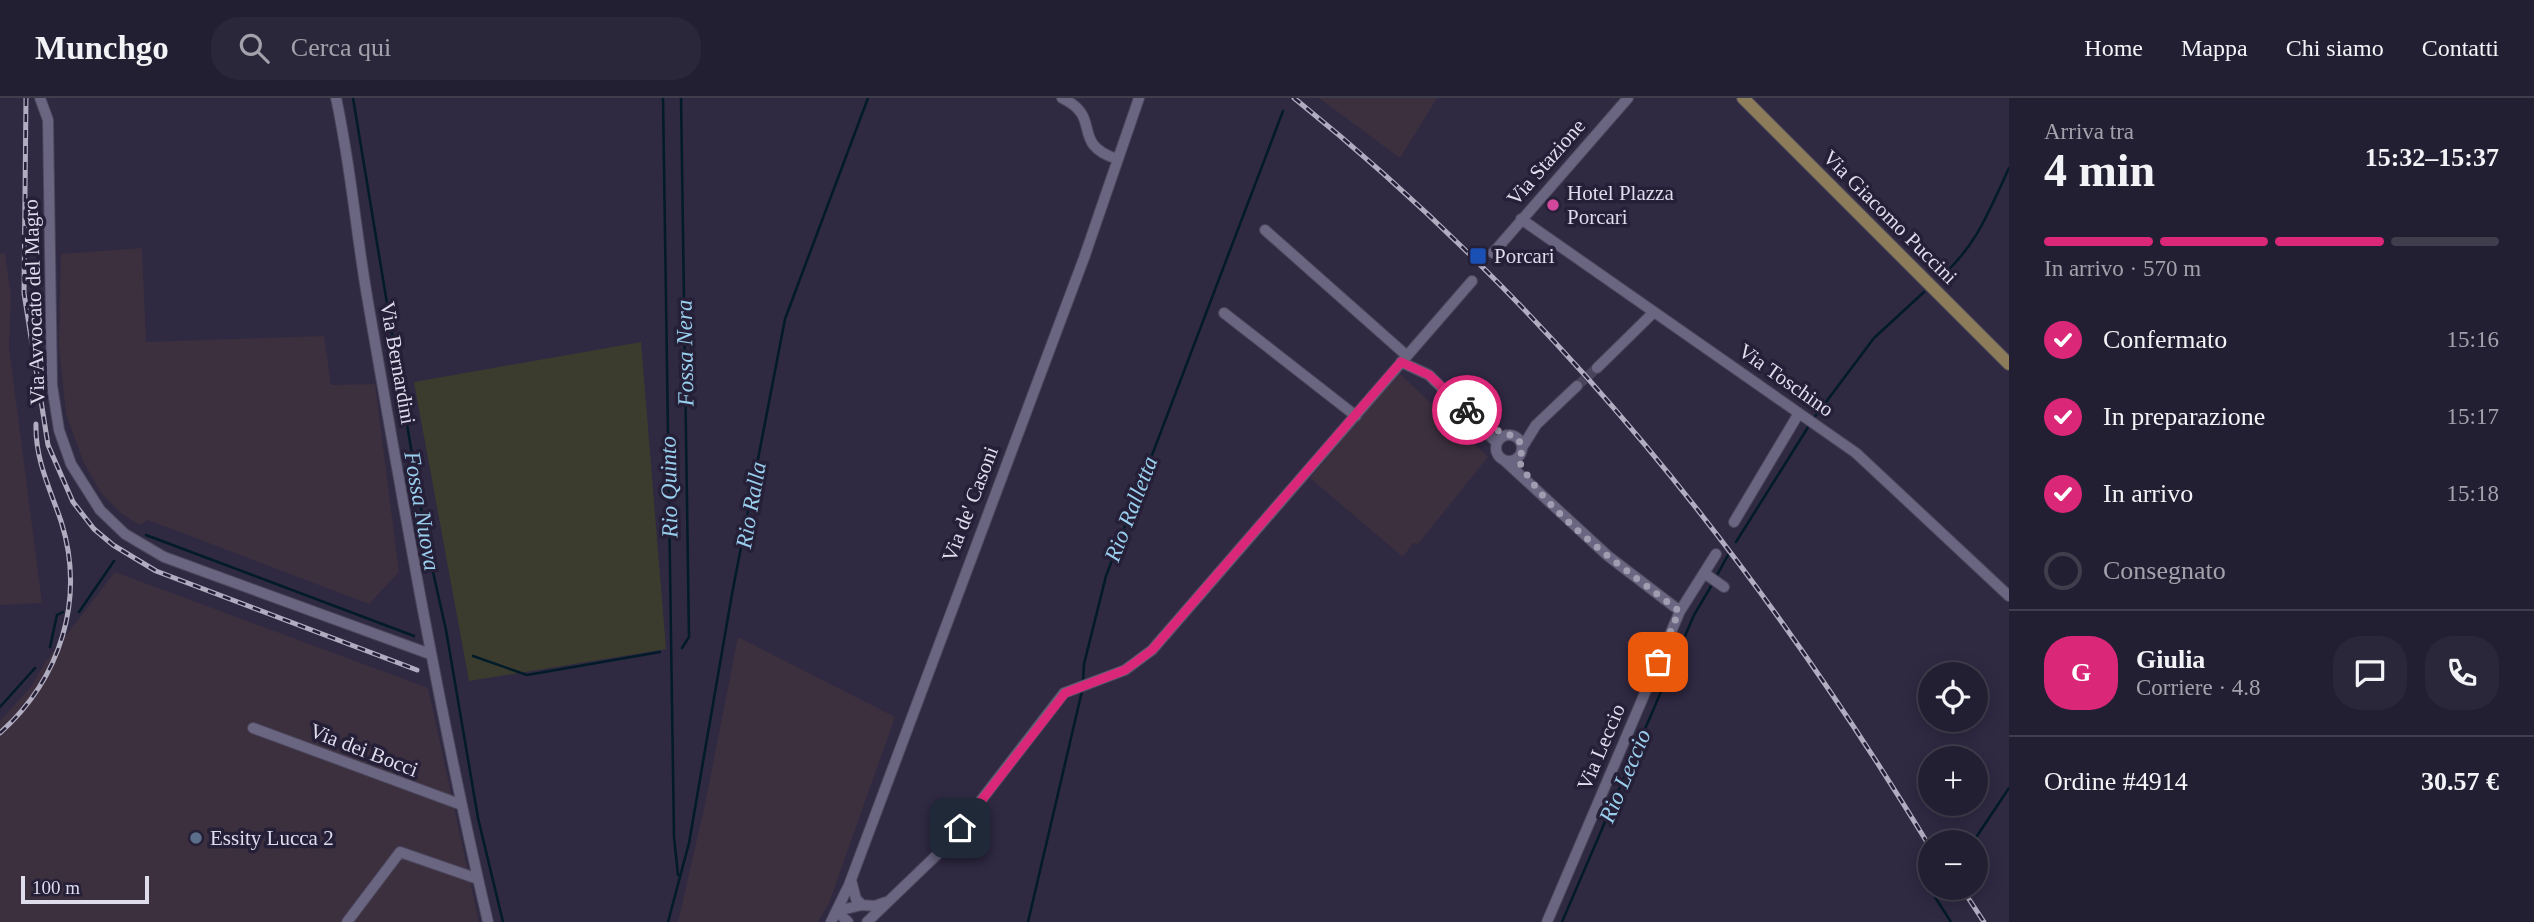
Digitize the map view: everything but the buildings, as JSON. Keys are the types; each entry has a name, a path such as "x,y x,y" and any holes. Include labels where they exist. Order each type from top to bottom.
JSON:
{"main road":[{"name":"Via Giacomo Puccini","path":"1744,99 2009,364"}],"street":[{"name":"Via Avvocato del Magro","path":"40,98 48,120 52,385 60,430 82,486 125,534 164,557 430,654"},
{"name":"Via Bernardini","path":"336,98 347,146 367,298 430,654 488,922"},
{"path":"1062,98 1077,105 1084,114 1089,139 1095,148 1117,159"},
{"name":"Via de' Casoni","path":"831,922 851,879 1084,258 1139,98"},
{"name":"Via Stazione","path":"1493,253 1628,98"},
{"name":"Via Toschino","path":"1521,219 1808,420 1885,479 2009,596"},
{"path":"1265,230 1478,421 1522,446"},
{"path":"867,922 945,847 1045,715 1065,693 1125,670 1152,650 1472,281"},
{"path":"1224,313 1356,415"},
{"path":"1597,368 1653,313"},
{"path":"1406,355 1429,375"},
{"path":"1529,482 1518,459 1522,446 1536,425 1577,386"},
{"path":"1734,522 1808,420"},
{"path":"1536,425 1504,438 1498,456 1608,556 1679,611"},
{"path":"1505,461 1518,459"},
{"name":"Via Leccio","path":"1547,922 1679,611 1716,554"},
{"path":"1704,573 1721,585"},
{"name":"Via dei Bocci","path":"253,728 462,806"},
{"path":"347,922 400,852 478,879"},
{"path":"851,879 856,900 862,905"},
{"path":"837,911 862,905 875,906 892,900"},
{"path":"837,911 848,922"}],"shaded area":[{"path":"1319,98 1437,98 1400,158"},
{"path":"142,248 146,342 324,336 331,385 375,384 399,572 369,604 148,520 140,525 122,514 101,493 83,461 66,414 59,347 61,254"},
{"path":"5,253 11,296 9,347 42,603 0,605 0,254"},
{"path":"1399,373 1488,457 1418,544 1413,543 1403,557 1310,478"},
{"path":"115,572 428,688 479,922 0,922 0,721 30,688 46,661"},
{"path":"738,637 895,717 829,903 818,922 678,922 704,809"}],"green space":[{"path":"641,342 666,649 469,681 414,382"}],"waterway":[{"name":"Fossa Nuova","path":"353,98 427,545 446,630 478,818 503,922"},
{"name":"Rio Quinto","path":"663,98 674,837 678,875"},
{"name":"Fossa Nera","path":"681,98 689,637 682,648"},
{"name":"Rio Ralla","path":"668,922 689,843 732,594 785,319 868,98"},
{"name":"Rio Ralletta","path":"1083,681 1084,664 1106,576 1283,111"},
{"name":"Rio Leccio","path":"1941,277 1973,240 2009,168"},
{"name":"Rio Leccio","path":"1814,418 1874,338 1924,292"},
{"name":"Rio Leccio","path":"1736,542 1810,424"},
{"name":"Fossa Nera","path":"146,535 414,636"},
{"name":"Rio Leccio","path":"1716,577 1728,555"},
{"name":"Fossa Nera","path":"79,612 114,561"},
{"name":"Rio Leccio","path":"1562,922 1694,615 1713,583"},
{"name":"Fossa Nera","path":"50,647 57,615 63,612"},
{"name":"Fossa Nera","path":"473,656 527,675 660,652"},
{"name":"Fossa Nera","path":"0,707 35,668"},
{"name":"Rio Ralletta","path":"1028,922 1082,691"},
{"path":"1981,830 2009,788"},
{"path":"1937,900 1951,922"}],"tunnel":[{"path":"1577,386 1597,368"}],"railway":[{"path":"26,98 24,293 48,445 73,502 94,529 113,545 156,571 417,670"},
{"path":"1294,98 1389,179 1479,263 1564,352 1645,444 1721,540 1794,640 1864,742 1919,830"},
{"path":"0,733 21,712 52,663 69,609 68,551 41,462 36,424"},
{"path":"1970,900 1984,922"}],"way so far":[{"path":"1467,410 1478,421 1504,436 1512,435 1518,438 1523,450 1518,459 1529,482 1608,556 1679,611 1658,662"}],"place":[{"name":"Hotel Plazza Porcari","path":"1553,205"},
{"name":"Porcari","path":"1478,256"},
{"name":"Essity Lucca 2","path":"196,838"}],"route":[{"path":"960,828 1045,715 1065,693 1125,670 1152,650 1401,362 1429,375 1467,410"}]}
